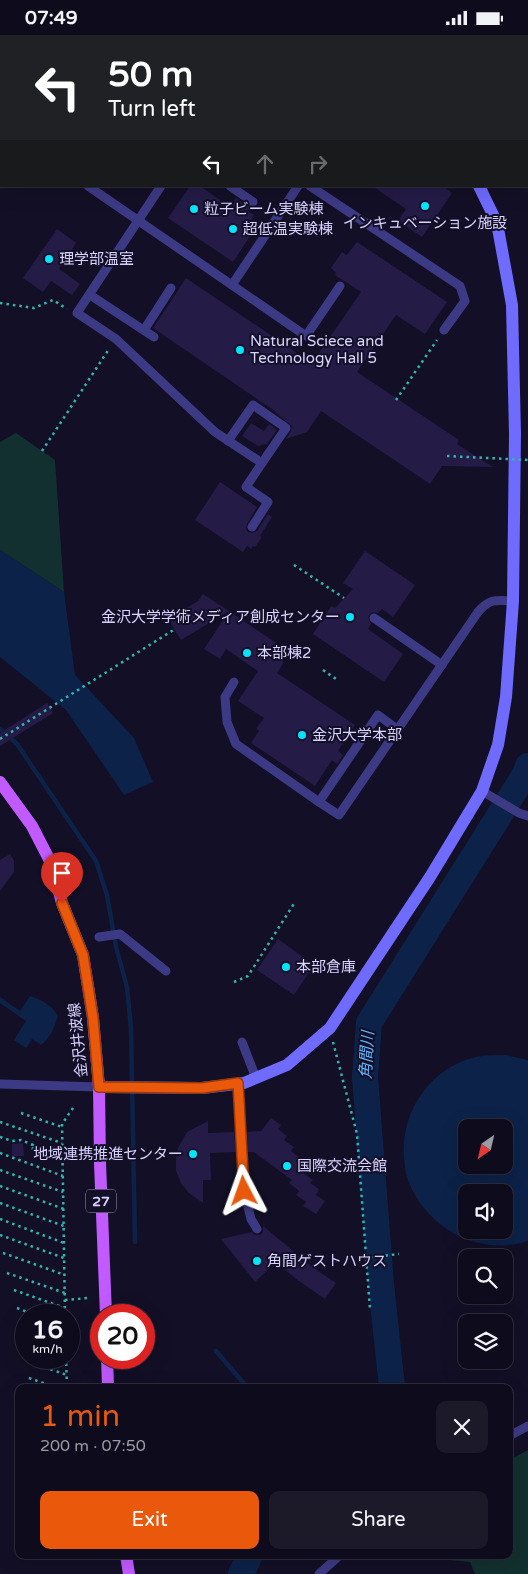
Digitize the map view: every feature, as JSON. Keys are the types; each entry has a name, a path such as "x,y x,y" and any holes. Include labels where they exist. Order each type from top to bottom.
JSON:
{"main road":[{"name":"金沢井波線","path":"0,782 32,826 50,863 62,903 83,955 93,1018 99,1087 106,1304"},
{"path":"107,1369 108,1384"},
{"path":"127,1559 129,1574"}],"street":[{"path":"99,1087 202,1088 238,1083 287,1065 330,1028 430,877 482,791 498,745 506,697 513,601 515,434 512,305 496,223 480,187"}],"lane":[{"path":"89,187 306,336 340,285"},
{"path":"159,187 77,313 116,339 215,432 262,463"},
{"path":"231,187 253,202"},
{"path":"232,285 297,187"},
{"path":"312,187 460,286 465,301 444,330"},
{"path":"144,330 171,288"},
{"path":"90,295 154,337"},
{"path":"228,441 253,405 286,427 246,487 268,502 252,527"},
{"path":"234,682 225,697 227,722 236,744 339,815 486,603 492,600 513,601"},
{"path":"374,619 442,665"},
{"path":"319,802 378,715 397,729"},
{"path":"482,791 524,815"},
{"path":"102,936 120,933 166,971"},
{"path":"242,1042 256,1077"},
{"path":"238,1083 244,1191 257,1229"},
{"path":"0,1084 5,1086 99,1087"},
{"path":"513,1434 528,1426"},
{"path":"319,1574 336,1559"}],"path":[{"path":"0,303 34,308 54,300 77,313"},
{"path":"396,400 444,330"},
{"path":"42,451 116,339"},
{"path":"447,456 528,460"},
{"path":"294,565 344,598"},
{"path":"0,739 175,629"},
{"path":"323,670 336,679"},
{"path":"234,982 248,975 295,902"},
{"path":"330,1028 357,1134 370,1310"},
{"path":"65,1304 62,1124 73,1108"},
{"path":"21,1113 62,1127"},
{"path":"0,1122 62,1143"},
{"path":"0,1137 12,1141 21,1140 33,1145 32,1148 63,1159"},
{"path":"0,1153 63,1176"},
{"path":"0,1170 63,1192"},
{"path":"0,1186 64,1209"},
{"path":"0,1203 64,1226"},
{"path":"0,1219 64,1243"},
{"path":"0,1235 64,1258"},
{"path":"3,1253 64,1275"},
{"path":"366,1258 399,1254"},
{"path":"7,1273 65,1293"},
{"path":"14,1290 54,1304"},
{"path":"65,1299 88,1298"},
{"path":"50,1369 67,1375"},
{"path":"67,1369 67,1384"},
{"path":"29,1378 46,1384"}],"green space":[{"path":"16,433 55,460 64,592 0,550 0,442"},
{"path":"528,1450 528,1574 475,1574 470,1562 439,1559 513,1559 513,1458"}],"water":[{"path":"0,550 64,592 75,675 134,738 153,782 124,795 66,710 0,657"},
{"path":"30,996 46,1003 58,1016 52,1032 41,1045 32,1039 26,1048 14,1040 26,1021 0,1003 0,997 20,1011"},
{"path":"506,1055 528,1060 528,1241 509,1245 490,1245 467,1239 513,1239 513,1184 458,1184 458,1235 438,1222 424,1208 413,1192 406,1174 404,1159 407,1125 421,1095 444,1071 476,1057"}],"building":[{"path":"189,187 201,187 230,207 236,198 250,208 248,211 254,215 251,219 258,224 233,262 168,218"},
{"name":"インキュベーション施設","path":"373,187 444,187 452,193 422,237 398,221 406,209"},
{"path":"57,229 76,243 59,269 80,284 72,295 51,281 43,292 23,278"},
{"path":"357,242 447,302 425,334 396,315 357,372 459,440 457,444 493,467 442,466 430,484 321,411 307,432 286,439 292,426 276,412 153,328 186,278 312,363 361,292 335,275 336,273 331,268 342,252 347,255"},
{"path":"251,423 264,431 269,424 277,430 267,444 258,446 242,436"},
{"path":"220,482 257,507 247,524 246,529 248,532 257,531 268,514 272,517 260,536 262,537 255,547 253,546 251,549 247,546 243,552 195,520"},
{"name":"金沢大学学術メディア創成センター","path":"365,551 415,585 393,617 382,609 378,613 372,612 368,617 371,624 368,629 403,654 384,682 313,634 331,606 335,608 353,589 343,583"},
{"path":"203,594 229,611 181,640 168,619 198,601"},
{"path":"229,611 285,649 278,658 284,662 277,673 355,725 338,751 343,755 337,764 332,760 315,786 251,743 259,731 256,729 264,718 238,701 258,671 226,649 220,659 204,649"},
{"path":"47,703 53,713 0,746 0,733"},
{"path":"10,854 14,861 14,872 0,891 0,860"},
{"name":"本部倉庫","path":"278,939 314,965 294,995 257,970"},
{"name":"国際交流会館","path":"271,1118 281,1125 278,1129 287,1136 284,1140 294,1147 291,1151 300,1158 297,1162 306,1168 303,1173 313,1180 310,1183 319,1189 316,1195 325,1201 316,1214 303,1206 306,1202 296,1195 299,1191 289,1183 292,1180 254,1152 248,1152 247,1132 261,1131"},
{"name":"地域連携推進センター","path":"208,1121 208,1133 234,1132 236,1152 210,1153 211,1180 203,1180 203,1203 189,1193 181,1183 176,1171 176,1159 178,1148 187,1132"},
{"path":"23,1143 24,1156 12,1157 12,1144"},
{"name":"角間ゲストハウス","path":"263,1226 311,1266 336,1283 325,1299 296,1279 276,1262 255,1282 221,1239 252,1232 254,1235 260,1235 263,1232"}],"waterway":[{"path":"0,729 17,744 96,861 107,895 116,947 127,987 131,1028 135,1242"},
{"name":"角間川","path":"392,1384 381,1284 365,1077 369,1023 524,776 528,766"},
{"path":"216,1351 244,1384"},
{"name":"角間川","path":"241,1574 248,1559"}],"place":[{"name":"インキュベーション施設","path":"425,206"},
{"name":"粒子ビーム実験棟","path":"194,209"},
{"name":"超低温実験棟","path":"233,229"},
{"name":"理学部温室","path":"49,259"},
{"name":"Natural Sciece and Technology Hall 5","path":"240,350"},
{"name":"金沢大学学術メディア創成センター","path":"350,617"},
{"name":"本部棟2","path":"247,653"},
{"name":"金沢大学本部","path":"302,735"},
{"name":"本部倉庫","path":"286,967"},
{"name":"地域連携推進センター","path":"193,1154"},
{"name":"国際交流会館","path":"287,1166"},
{"name":"角間ゲストハウス","path":"257,1261"}],"route":[{"path":"62,903 83,955 93,1018 99,1087 202,1088 238,1083 244,1191"}]}
